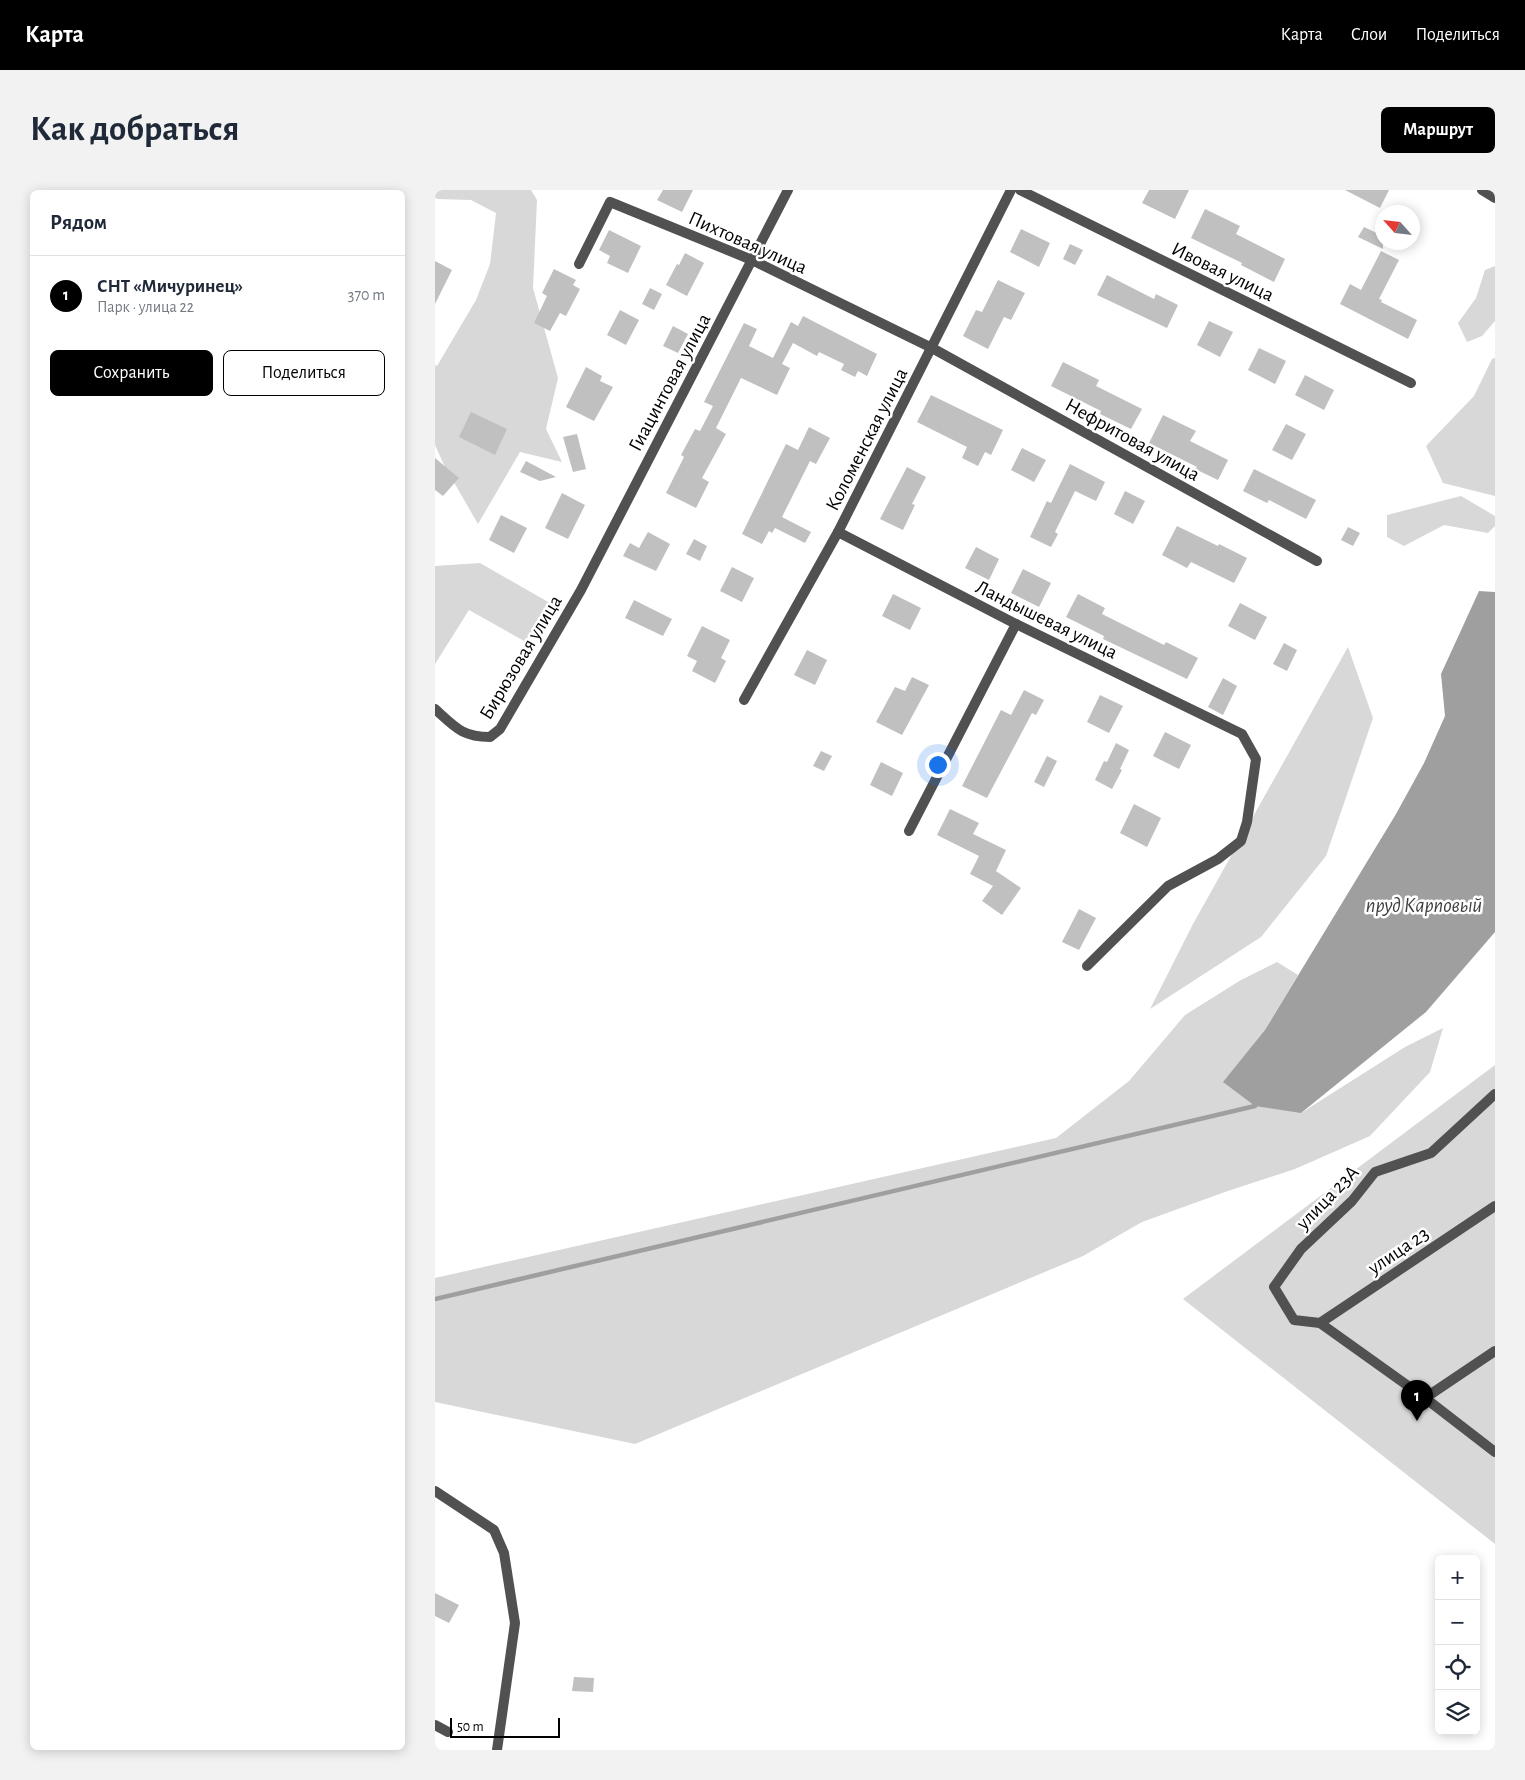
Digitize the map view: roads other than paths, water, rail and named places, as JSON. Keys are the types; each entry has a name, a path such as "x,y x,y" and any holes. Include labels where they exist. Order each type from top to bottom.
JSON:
{"street":[{"name":"Гиацинтовая улица","path":"581,590 788,190"},
{"name":"Коломенская улица","path":"744,700 838,532 1011,190"},
{"name":"Ивовая улица","path":"1020,190 1411,384"},
{"path":"1482,190 1495,198"},
{"name":"Пихтовая улица","path":"579,264 610,202 752,260 932,348"},
{"name":"Нефритовая улица","path":"932,348 1317,561"},
{"name":"Ландышевая улица","path":"838,532 1016,624 1242,734 1256,759 1247,822 1241,841 1218,859 1168,886 1087,966"},
{"name":"Бирюзовая улица","path":"435,709 459,730 475,737 490,737 500,729 581,590"},
{"path":"909,831 1016,624"},
{"name":"улица 23А","path":"1320,1323 1294,1320 1274,1287 1301,1248 1352,1201 1375,1172 1431,1152 1495,1094"},
{"name":"улица 23","path":"1320,1323 1495,1206"},
{"path":"1320,1323 1425,1398 1495,1452"},
{"path":"1425,1398 1495,1351"},
{"path":"435,1491 494,1530 504,1553 515,1623 497,1750"},
{"path":"435,1725 448,1732"}],"water":[{"name":"пруд Карповый","path":"1479,591 1495,592 1495,932 1426,1012 1301,1113 1255,1106 1223,1082 1265,1030 1396,814 1424,763 1445,716 1441,674"}],"waterway":[{"path":"435,1299 1255,1106"}],"place":[{"name":"СНТ «Мичуринец»","path":"1417,1421"}]}
